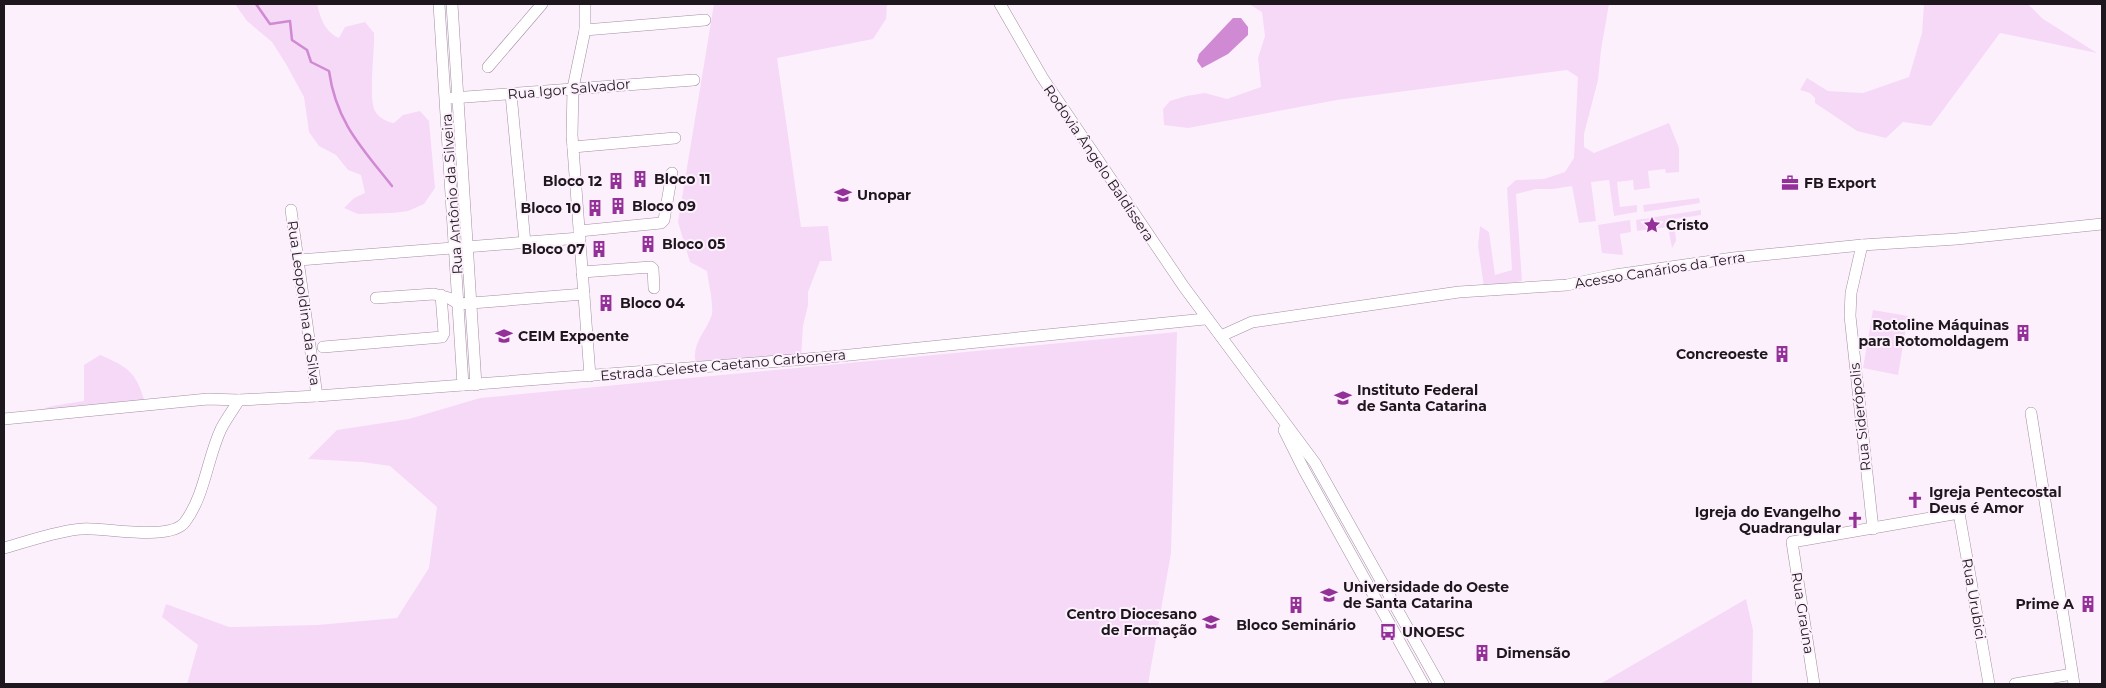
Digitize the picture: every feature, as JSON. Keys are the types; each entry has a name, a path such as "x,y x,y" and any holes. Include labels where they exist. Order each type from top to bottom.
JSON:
{"street":[{"name":"Rua Antônio da Silveira","path":"439,4 445,98 462,248 471,303 476,385"},
{"name":"Rua Antônio da Silveira","path":"452,4 458,98 462,248 459,304 463,385"},
{"path":"488,67 542,4"},
{"path":"585,4 585,30 573,88 573,146 590,376"},
{"name":"Rodovia Ângelo Baldissera","path":"1000,4 1063,110 1205,318 1221,336 1270,402"},
{"path":"585,30 705,20"},
{"name":"Rua Igor Salvador","path":"445,98 694,80"},
{"path":"511,94 524,243"},
{"path":"573,146 675,138"},
{"path":"299,260 524,243 661,223 664,220 672,173"},
{"name":"Rua Leopoldina da Silva","path":"291,210 318,396"},
{"name":"Acesso Canários da Terra","path":"1221,336 1252,322 1458,292 1567,285 1623,274 1733,258 1862,245 1957,240 2102,224"},
{"name":"Rua Siderópolis","path":"1862,245 1852,293 1850,316 1873,529"},
{"path":"582,272 651,267 653,269 654,288"},
{"path":"376,298 441,295 459,304 584,294"},
{"path":"323,347 442,337 444,333 441,295"},
{"name":"Estrada Celeste Caetano Carbonera","path":"4,419 208,399 239,400 318,396 476,385 903,350 1205,318"},
{"path":"4,548 80,529 106,528 131,532 164,533 184,524 195,506 221,429 239,400"},
{"path":"1270,402 1304,470 1423,684"},
{"path":"1270,402 1315,463 1439,684"},
{"path":"2015,684 2073,679 2030,413"},
{"name":"Rua Urubici","path":"1873,529 1959,513 1989,684"},
{"name":"Rua Graúna","path":"1814,684 1792,542 1873,529"}],"shaded area":[{"path":"235,4 317,4 322,20 327,28 339,38 345,27 365,22 374,33 372,96 375,111 383,119 394,123 403,115 420,111 429,121 435,188 424,204 408,211 393,213 358,214 344,208 354,198 365,193 361,175 348,170 336,155 319,146 309,132 304,97 286,64 272,42 247,21"},
{"path":"714,4 887,4 886,19 873,39 777,58 801,227 828,226 832,261 820,261 808,292 801,357 696,364 695,350 711,317 712,302 707,271 690,262 678,222"},
{"path":"1249,4 1609,4 1598,80 1584,134 1584,147 1594,153 1669,123 1679,148 1679,172 1666,173 1665,169 1648,171 1650,188 1634,190 1633,180 1617,182 1620,207 1637,205 1637,212 1614,216 1609,180 1591,182 1596,221 1579,223 1572,186 1536,189 1516,194 1522,281 1484,287 1478,246 1480,226 1489,232 1495,275 1512,270 1507,188 1516,180 1544,179 1565,172 1574,158 1578,77 1567,70 1337,100 1188,128 1164,125 1163,109 1170,101 1205,93 1227,99 1261,87 1258,58 1265,36 1262,12"},
{"path":"1924,4 2028,4 2043,19 2097,53 2000,33 1931,126 1903,122 1886,138 1857,131 1815,103 1815,98 1810,93 1800,90 1807,78 1828,91 1863,93 1909,77 1922,33"},
{"path":"1233,18 1241,18 1248,27 1248,35 1228,54 1202,68 1197,61 1199,54"},
{"path":"1699,198 1700,203 1644,212 1643,205"},
{"path":"1701,210 1701,215 1674,219 1676,241 1672,248 1668,227 1637,231 1636,220"},
{"path":"1630,220 1631,232 1620,234 1623,255 1602,253 1598,225"},
{"path":"1873,310 1908,316 1898,375 1863,368"},
{"path":"1177,332 1171,553 1148,684 187,684 198,645 162,617 166,604 229,627 317,625 397,618 429,568 437,507 390,466 362,462 308,459 337,430 409,419 480,398"},
{"path":"100,355 126,368 131,373 139,386 146,405 39,410 84,401 84,365"},
{"path":"1746,599 1753,630 1752,684 1600,684"}],"waterway":[{"path":"256,4 270,24 290,21 292,40 307,50 311,62 329,71 332,89 344,120 361,146 392,186"}],"place":[{"name":"Bloco 11","path":"640,179"},
{"name":"Bloco 12","path":"616,181"},
{"name":"FB Export","path":"1790,183"},
{"name":"Unopar","path":"843,195"},
{"name":"Bloco 09","path":"618,206"},
{"name":"Bloco 10","path":"595,208"},
{"name":"Cristo","path":"1652,225"},
{"name":"Bloco 05","path":"648,244"},
{"name":"Bloco 07","path":"599,249"},
{"name":"Bloco 04","path":"606,303"},
{"name":"Rotoline Máquinas para Rotomoldagem","path":"2023,333"},
{"name":"CEIM Expoente","path":"504,336"},
{"name":"Concreoeste","path":"1782,354"},
{"name":"Instituto Federal de Santa Catarina","path":"1343,398"},
{"name":"Igreja Pentecostal Deus é Amor","path":"1915,500"},
{"name":"Igreja do Evangelho Quadrangular","path":"1855,520"},
{"name":"Universidade do Oeste de Santa Catarina","path":"1329,595"},
{"name":"Prime A","path":"2088,604"},
{"name":"Bloco Seminário","path":"1296,605"},
{"name":"Centro Diocesano de Formação","path":"1211,622"},
{"name":"UNOESC","path":"1388,632"},
{"name":"Dimensão","path":"1482,653"}]}
